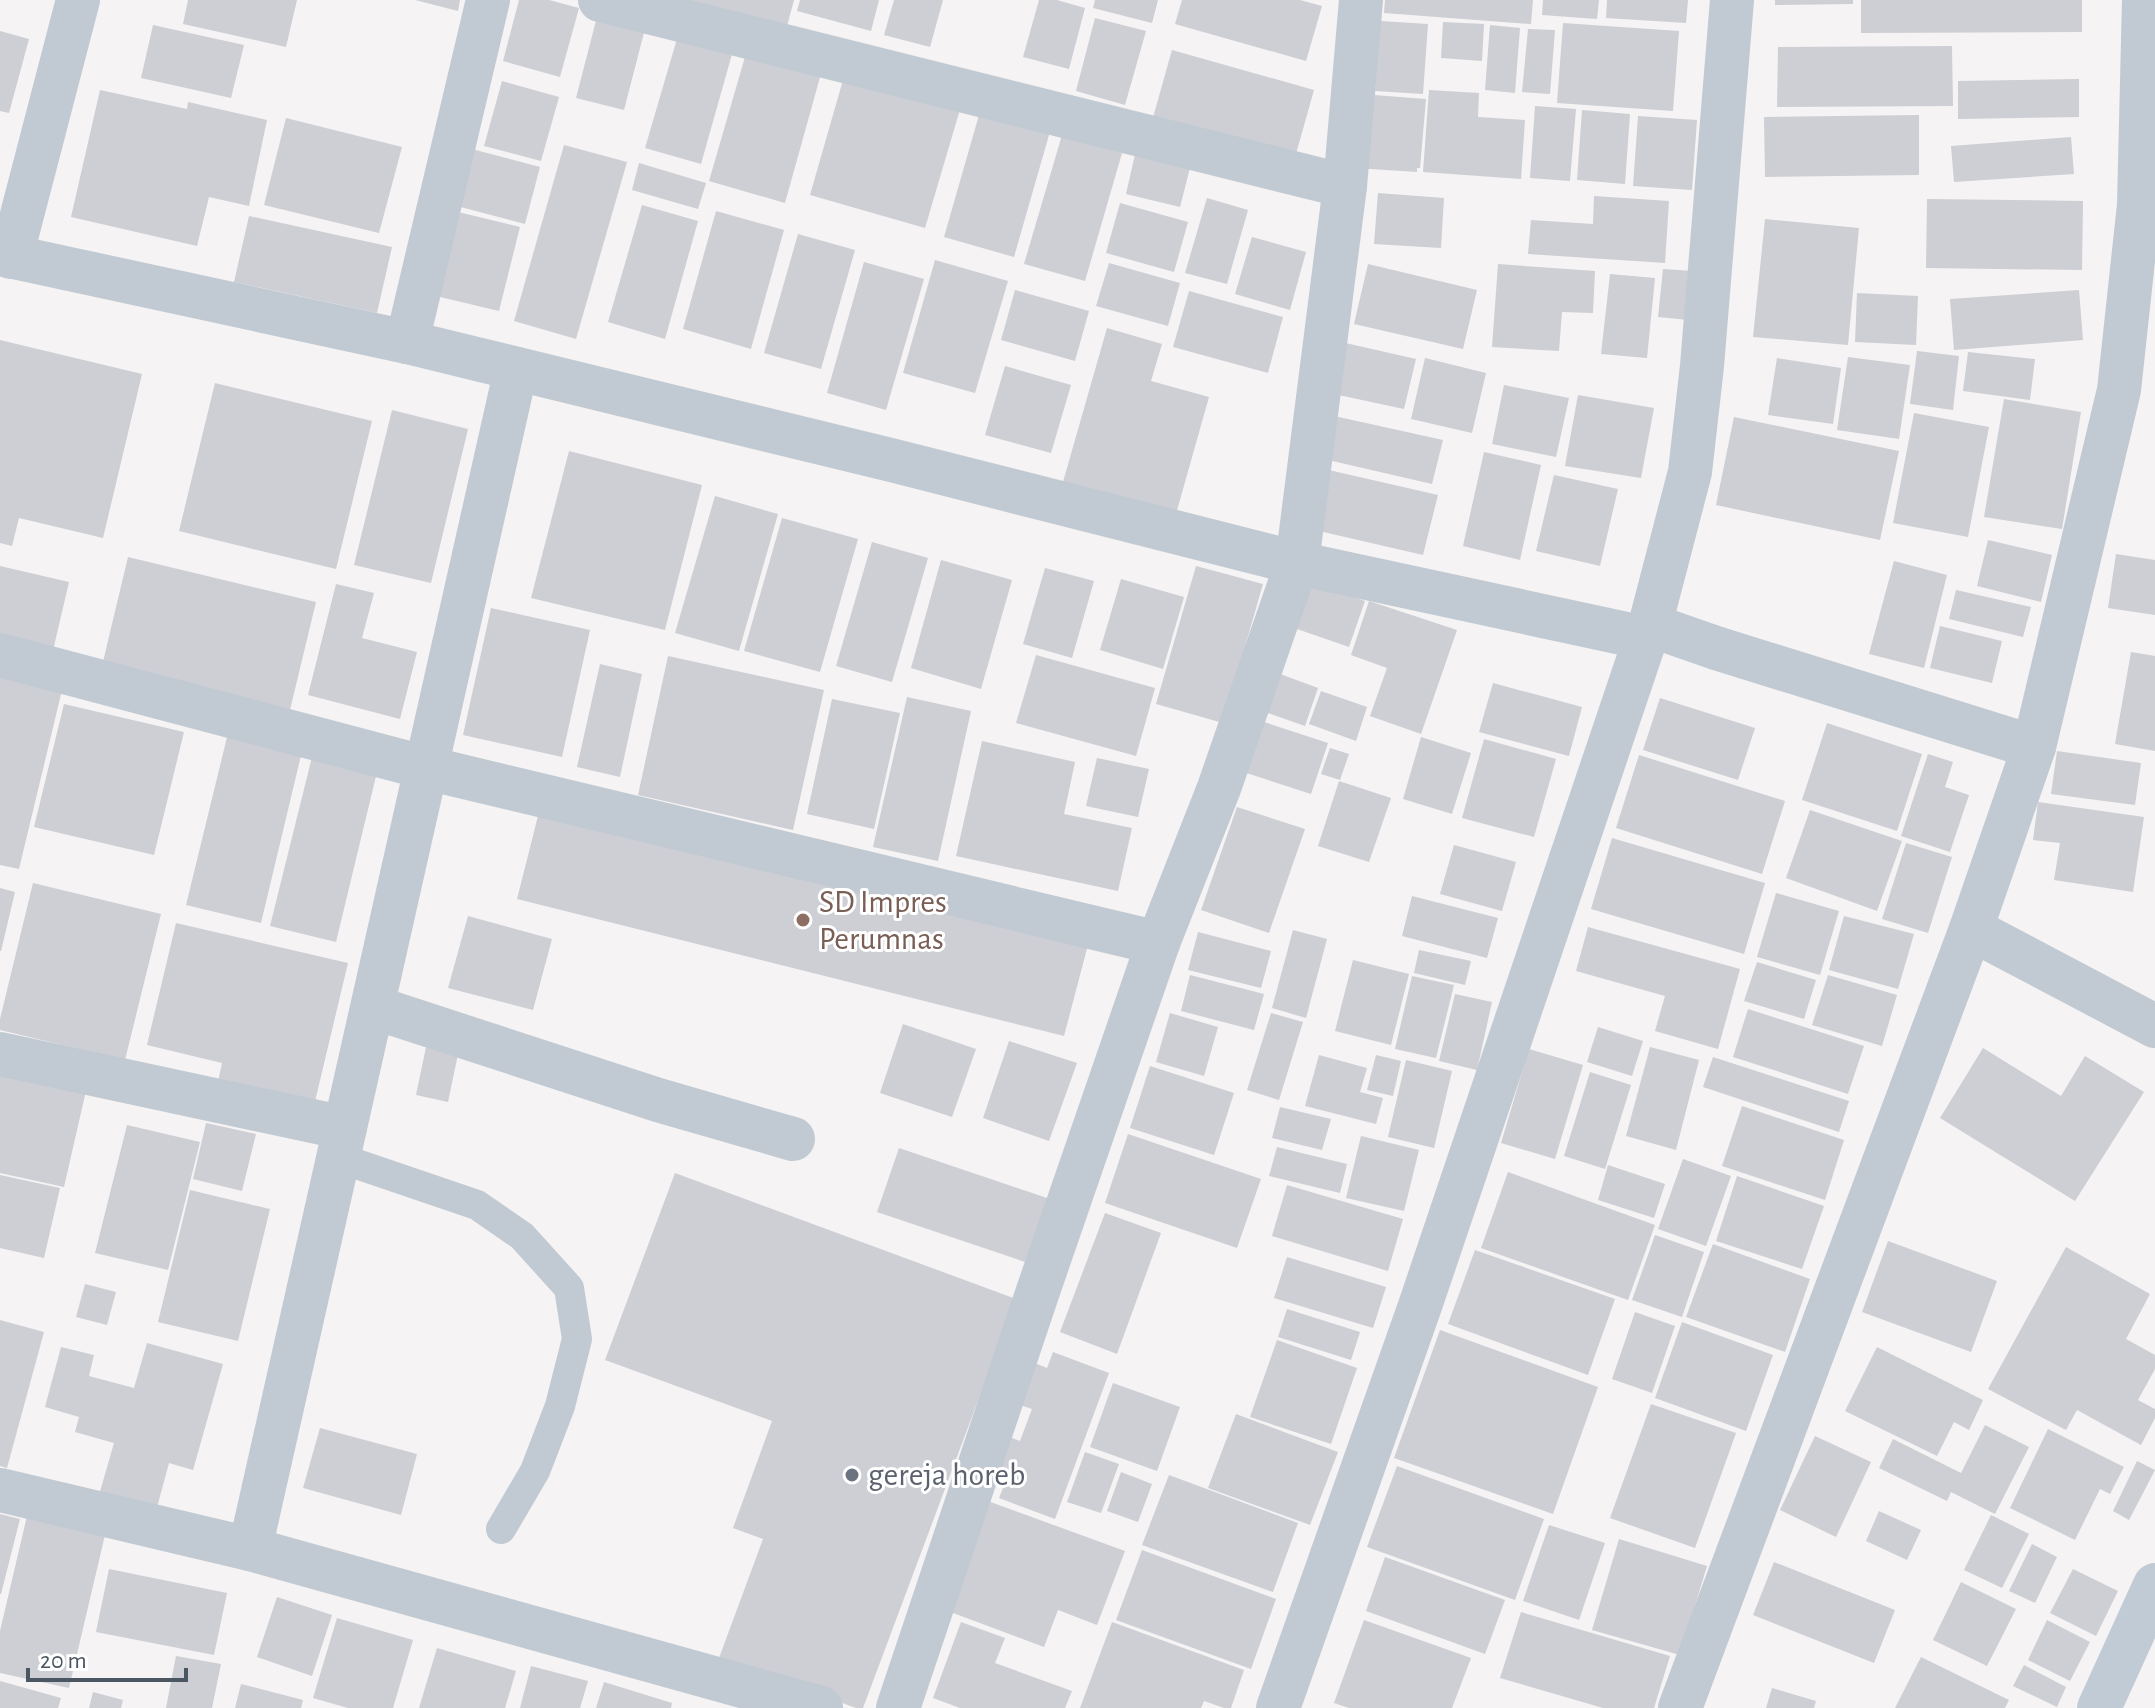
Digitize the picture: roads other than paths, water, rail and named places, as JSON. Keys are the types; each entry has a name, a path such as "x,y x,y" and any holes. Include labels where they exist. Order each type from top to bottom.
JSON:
{"street":[{"path":"78,0 6,256 407,342 1297,563 1648,631 1716,648 2034,747"},
{"path":"407,342 488,0"},
{"path":"600,0 1345,186"},
{"path":"898,1708 1158,943 1219,788 1297,563 1345,186 1361,0"},
{"path":"1278,1708 1421,1303 1648,631 1690,472 1732,0"},
{"path":"1680,1708 1971,929 2034,747 2119,390 2139,205 2144,0"},
{"path":"250,1549 516,369"},
{"path":"0,655 427,768 1158,943"},
{"path":"1971,929 2155,1026"},
{"path":"373,1007 658,1100 793,1139"},
{"path":"0,1054 342,1143"},
{"path":"0,1490 250,1549 821,1708"},
{"path":"2099,1708 2155,1585"}],"lane":[{"path":"342,1143 477,1205 522,1236 569,1288 577,1339 560,1406 535,1471 501,1529"}],"place":[{"name":"SD Impres Perumnas","path":"803,920"},
{"name":"gereja horeb","path":"852,1475"}]}
